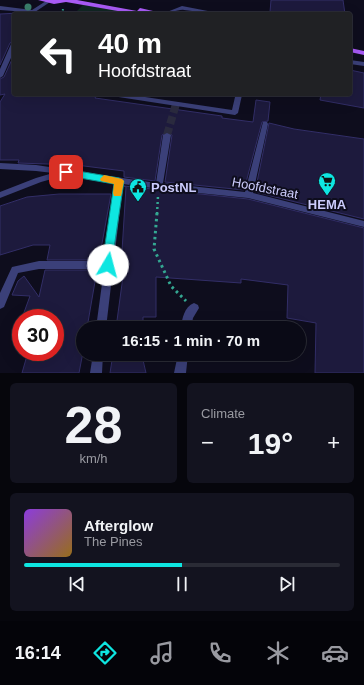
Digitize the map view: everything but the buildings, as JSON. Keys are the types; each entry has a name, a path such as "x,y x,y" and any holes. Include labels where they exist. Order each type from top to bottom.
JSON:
{"main road":[{"path":"41,0 48,2 66,0 135,12"},
{"path":"91,0 154,12"},
{"path":"352,47 364,49"},
{"path":"352,50 364,53"}],"street":[{"path":"31,12 48,2"},
{"path":"0,8 23,12"},
{"path":"170,12 182,8 203,12"},
{"path":"0,76 12,49"},
{"path":"352,62 364,64"},
{"path":"125,96 235,113 239,96"},
{"path":"248,195 265,124"},
{"path":"159,186 167,135"},
{"name":"Hoofdstraat","path":"0,166 36,168 119,181 248,195 364,224"},
{"name":"Hoofdstraat","path":"0,195 39,180 66,172"},
{"path":"102,321 119,181"},
{"path":"0,304 15,270 39,265 108,265"},
{"path":"187,321 188,316 194,308"},
{"path":"96,373 97,361"},
{"path":"180,373 182,361"}],"path":[{"path":"159,186 154,249 171,286 194,308"}],"green space":[{"path":"83,5 130,12 76,12"}],"tunnel":[{"path":"167,135 176,104"}],"slow traffic":[{"path":"104,179 119,181 118,193"}],"place":[{"name":"HEMA","path":"327,196"},
{"name":"PostNL","path":"138,202"}],"route":[{"path":"66,172 119,181 108,265"}]}
